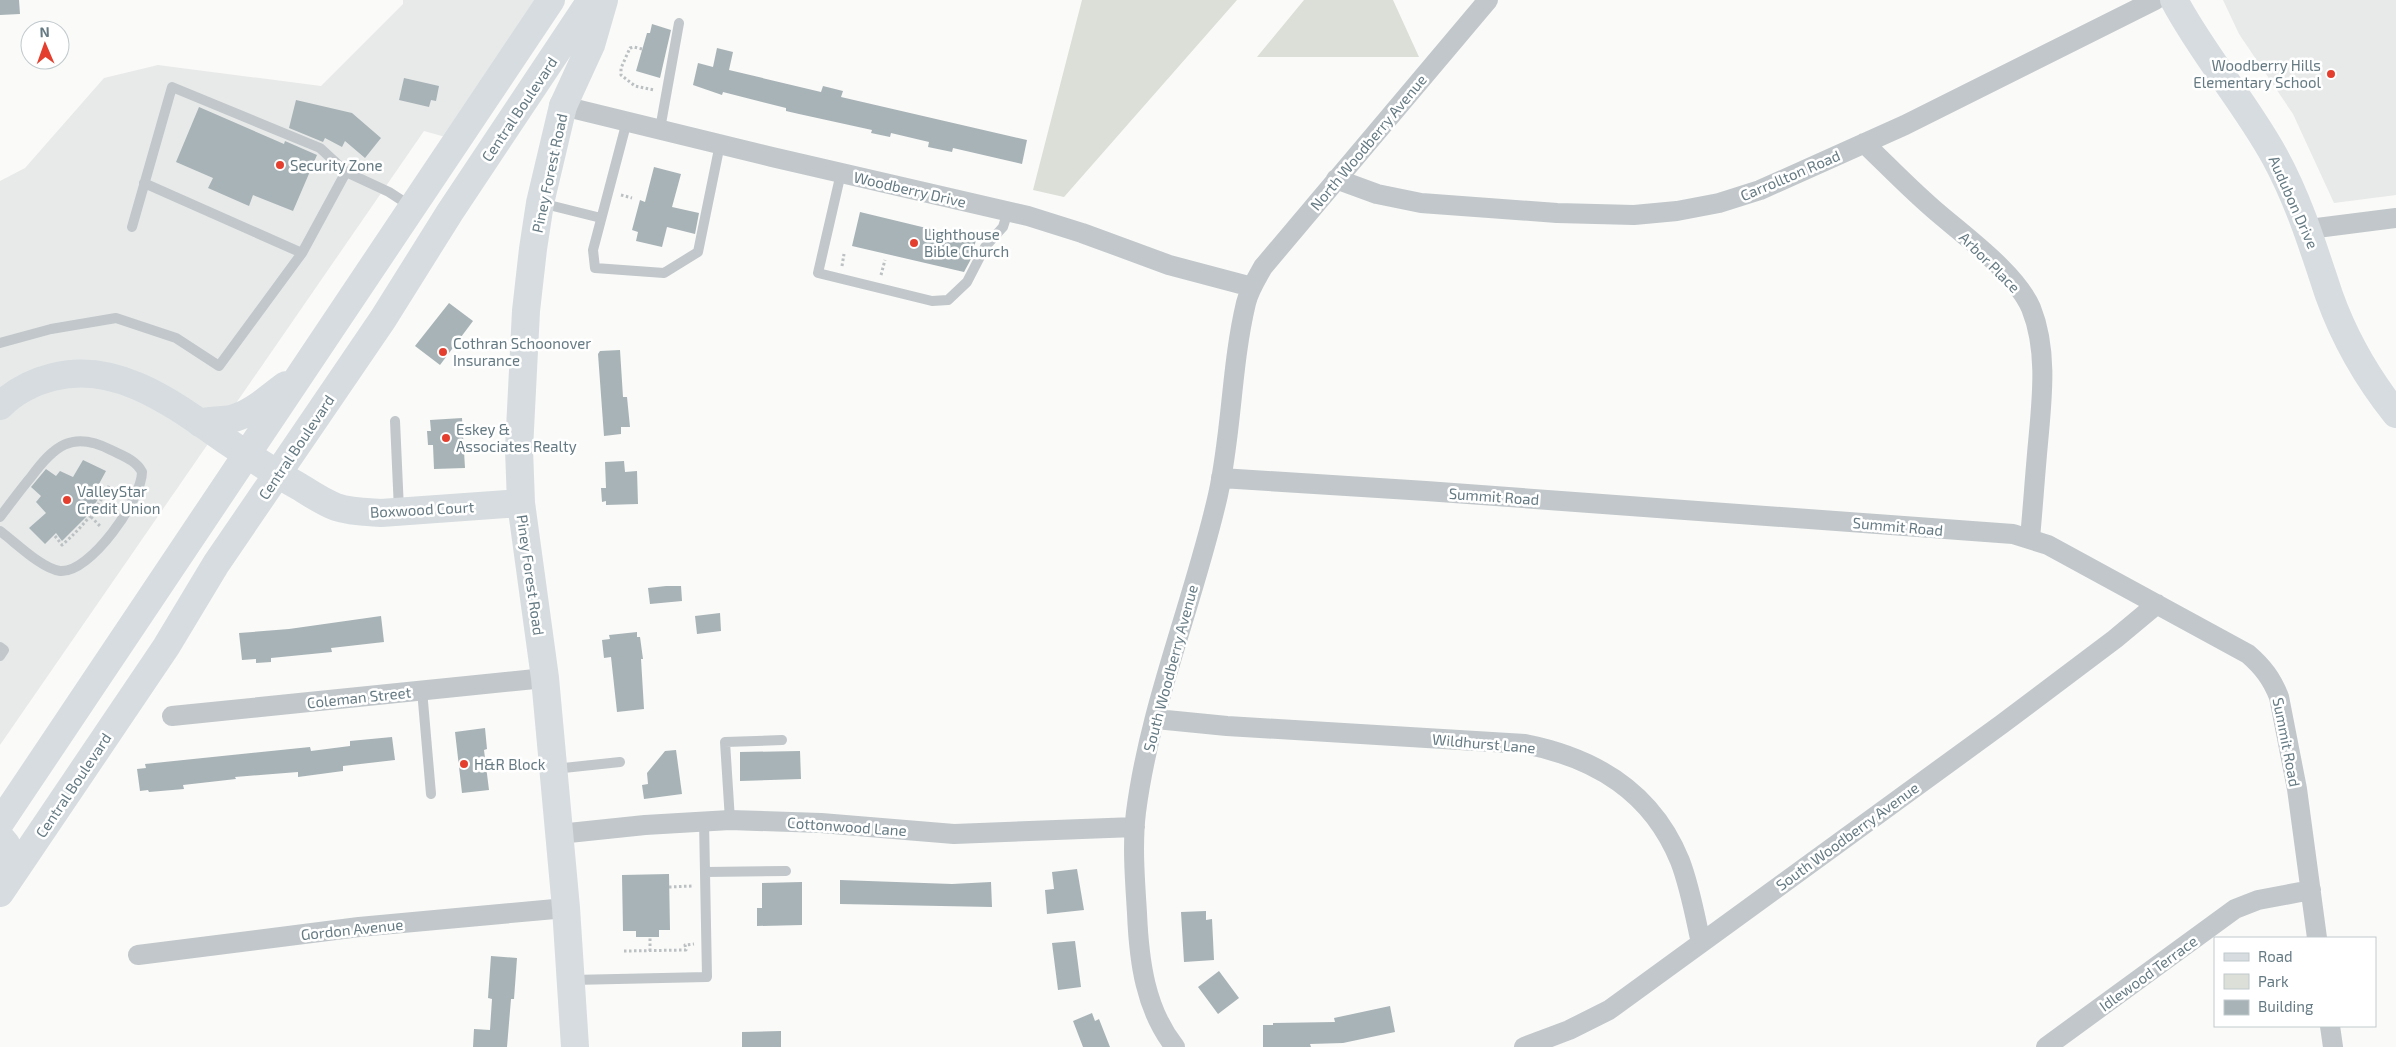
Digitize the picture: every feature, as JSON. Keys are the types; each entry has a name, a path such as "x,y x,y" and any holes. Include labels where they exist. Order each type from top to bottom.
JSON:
{"main road":[{"path":"0,823 551,0"},
{"name":"Central Boulevard","path":"0,893 166,647 216,564 278,474 591,0"},
{"name":"Piney Forest Road","path":"575,1047 554,769 545,678 520,503 519,449 526,311 540,203 564,106 590,45 604,0"},
{"name":"Audubon Drive","path":"2174,0 2211,62 2252,118 2271,149 2309,229 2330,296 2347,336 2367,374 2396,414"},
{"name":"Boxwood Court","path":"2,401 28,386 45,379 79,372 96,373 116,377 143,388 200,422 247,455 337,507 358,512 399,512 520,503"},
{"path":"200,422 212,419 230,419 248,412 301,374"},
{"path":"0,791 6,788 30,755 63,729"},
{"path":"0,837 6,844 5,853 0,861"}],"street":[{"name":"North Woodberry Avenue","path":"1252,287 1263,267 1488,0"},
{"name":"Carrollton Road","path":"1336,180 1377,194 1421,203 1557,213 1634,215 1685,210 1719,203 1760,190 1864,143 2154,0"},
{"name":"Woodberry Drive","path":"564,106 1008,212 1082,233 1169,265 1252,287"},
{"name":"Arbor Place","path":"1864,143 1928,205 1992,260 2019,289 2030,307 2037,327 2041,355 2042,397 2030,538"},
{"path":"2309,229 2396,218"},
{"name":"South Woodberry Avenue","path":"1175,1047 1152,1010 1144,980 1138,940 1135,827 1143,768 1221,478 1246,302 1252,287"},
{"name":"Summit Road","path":"1221,478 2013,534 2048,545 2248,654 2262,667 2274,683 2279,697 2295,780 2317,937"},
{"name":"South Woodberry Avenue","path":"1524,1047 1569,1030 1609,1010 2010,718 2115,639 2157,604"},
{"name":"Coleman Street","path":"172,716 545,678"},
{"name":"Wildhurst Lane","path":"1156,719 1227,726 1525,744 1555,750 1583,760 1614,777 1636,795 1655,816 1667,834 1680,861 1701,943"},
{"name":"Cottonwood Lane","path":"559,834 645,825 730,820 822,823 954,834 1135,827"},
{"name":"Idlewood Terrace","path":"2046,1047 2235,909 2258,900 2310,890"},
{"name":"Gordon Avenue","path":"138,955 359,928 566,908"},
{"path":"2330,1027 2333,1047"}],"lane":[{"path":"660,129 679,23"},
{"path":"132,227 172,87 320,148 346,172 389,192 412,207"},
{"path":"627,121 593,250 595,268 664,273 698,252 720,144"},
{"path":"0,344 51,329 116,318 176,338 219,366 302,253 346,172"},
{"path":"841,173 818,274 932,301 948,300 967,282 985,247 1003,227 1008,212"},
{"path":"144,183 302,253"},
{"path":"540,203 601,218"},
{"path":"395,421 399,512"},
{"path":"0,517 47,456 59,447 73,441 82,440 100,444 136,463 142,472 140,483 127,510 110,535 89,558 70,570 63,572 50,568 0,531"},
{"path":"0,647 4,650 0,656"},
{"path":"422,690 431,794"},
{"path":"730,820 725,742 782,740"},
{"path":"554,769 620,762"},
{"path":"571,980 708,977 704,821"},
{"path":"705,872 786,871"}],"path":[{"path":"640,86 630,84 621,75 621,68 630,48 642,49"},
{"path":"55,536 62,545 76,533 98,506 110,484"},
{"path":"669,887 706,886"},
{"path":"650,937 650,951"},
{"path":"624,951 686,950 685,945 707,944"}],"shaded area":[{"path":"403,0 551,0 456,140 424,131 0,745 0,181 25,168 104,78 158,65 321,86 403,4"},
{"name":"Woodberry Hills Elementary School","path":"2223,0 2396,0 2396,195 2334,203 2293,114 2239,34"}],"green space":[{"path":"1082,0 1237,0 1064,197 1033,190"},
{"path":"1304,0 1393,0 1419,57 1257,57"}],"building":[{"path":"0,0 19,0 20,14 0,15"},
{"path":"652,24 671,30 660,78 636,71 647,33 650,33"},
{"path":"717,48 733,52 729,70 821,92 823,86 843,91 841,97 1027,140 1022,164 953,148 952,152 928,147 929,142 891,133 890,137 871,133 872,130 786,111 786,108 723,92 722,95 693,85 698,63 713,67"},
{"path":"404,78 439,86 436,101 431,100 429,107 399,100"},
{"path":"296,100 352,113 381,138 365,158 345,141 342,147 325,138 323,142 289,128"},
{"path":"199,107 284,144 285,141 317,155 293,211 253,195 249,206 208,188 213,178 176,162"},
{"path":"654,167 681,174 672,207 699,213 695,234 667,227 662,247 636,241 638,232 632,230 640,200 645,202"},
{"name":"Lighthouse Bible Church","path":"860,212 976,240 971,259 964,272 852,246"},
{"path":"449,303 473,321 440,365 415,346"},
{"path":"620,350 623,397 627,397 630,427 621,427 621,434 604,436 598,354 600,351"},
{"name":"Eskey & Associates Realty","path":"462,418 465,468 434,469 433,445 428,445 427,431 431,431 430,420"},
{"name":"ValleyStar Credit Union","path":"83,460 106,471 99,484 105,488 88,515 62,541 56,533 45,544 29,528 46,513 36,502 41,496 31,487 46,469 56,476 60,471 73,477"},
{"path":"624,461 625,472 637,471 638,504 606,505 606,501 602,502 601,488 606,488 605,462"},
{"path":"681,586 682,601 650,604 648,588"},
{"path":"720,613 721,631 697,634 695,616"},
{"path":"381,616 384,642 331,648 332,652 271,658 271,662 256,663 256,659 242,660 239,633 289,629"},
{"path":"637,632 637,637 640,637 643,659 641,659 644,709 617,712 611,657 604,658 602,640 610,639 609,635"},
{"path":"485,728 487,749 484,750 489,790 462,793 455,732"},
{"path":"392,737 395,760 343,766 343,771 298,777 298,772 235,777 236,779 183,785 184,789 140,791 137,769 146,768 145,764 310,747 311,751 350,746 350,741"},
{"path":"676,750 682,794 644,799 642,785 648,784 647,773 665,751"},
{"path":"800,751 801,779 740,781 740,752"},
{"path":"1077,869 1084,910 1047,914 1045,890 1054,889 1052,872"},
{"path":"669,874 670,930 659,930 659,937 636,937 636,931 623,931 622,875"},
{"path":"840,880 952,884 991,882 992,907 840,904"},
{"path":"802,882 802,925 757,926 757,908 762,908 762,883"},
{"path":"1206,911 1206,920 1212,919 1214,960 1184,962 1181,912"},
{"path":"1075,941 1081,987 1058,990 1052,943"},
{"path":"491,956 517,958 514,999 511,999 507,1047 473,1047 474,1029 490,1030 492,999 488,998"},
{"path":"1219,971 1239,998 1218,1014 1198,987"},
{"path":"1390,1006 1395,1032 1343,1043 1310,1044 1311,1047 1263,1047 1263,1025 1273,1025 1273,1023 1335,1022 1334,1018"},
{"path":"1092,1013 1095,1021 1099,1019 1110,1047 1083,1047 1073,1021"},
{"path":"781,1031 781,1047 742,1047 742,1032"}],"place":[{"name":"Woodberry Hills Elementary School","path":"2331,74"},
{"name":"Security Zone","path":"280,165"},
{"name":"Lighthouse Bible Church","path":"914,243"},
{"name":"Cothran Schoonover Insurance","path":"443,352"},
{"name":"Eskey & Associates Realty","path":"446,438"},
{"name":"ValleyStar Credit Union","path":"67,500"},
{"name":"H&R Block","path":"464,764"}]}
